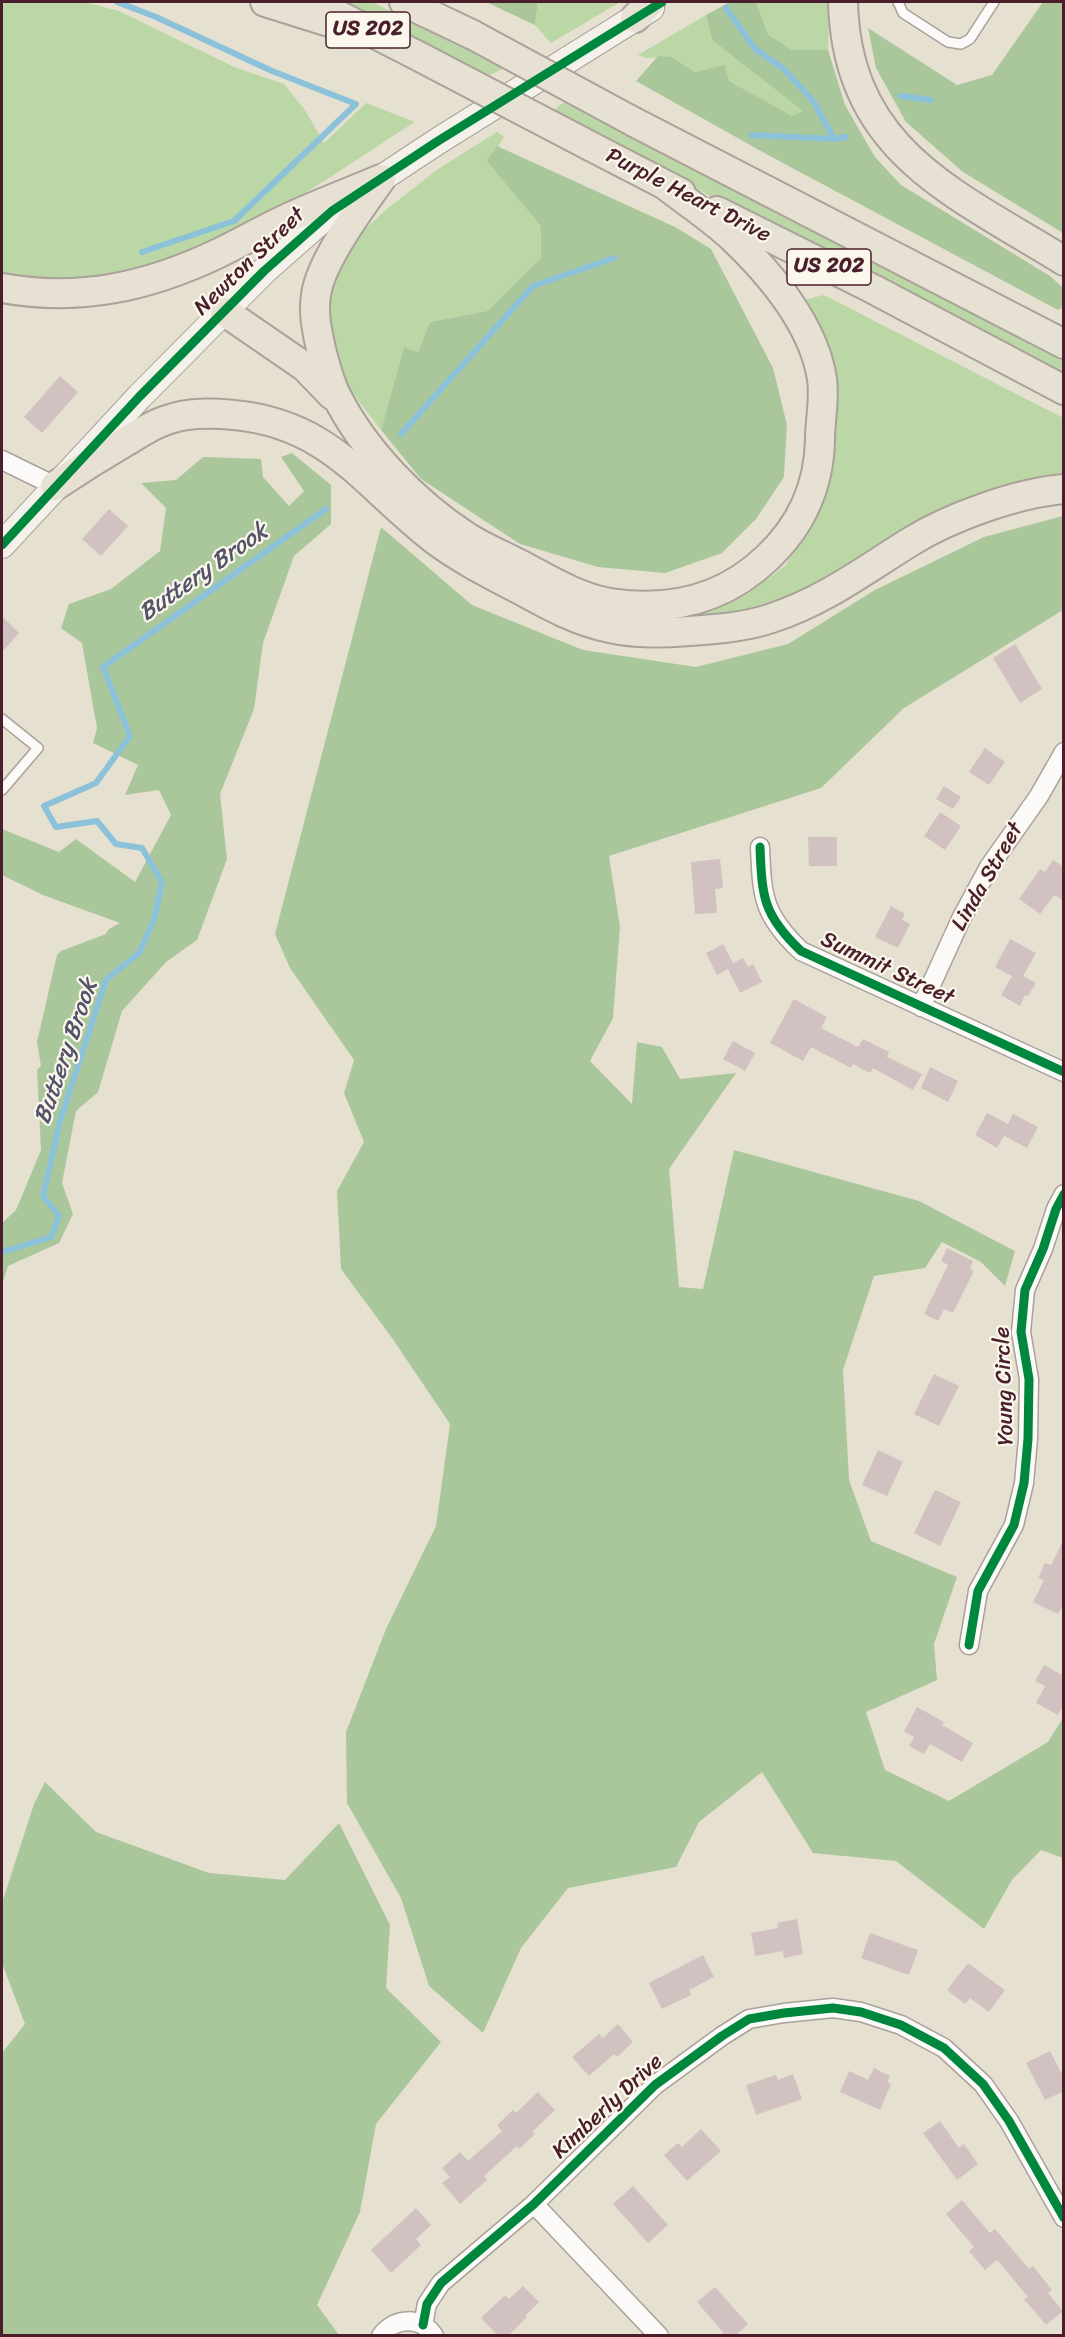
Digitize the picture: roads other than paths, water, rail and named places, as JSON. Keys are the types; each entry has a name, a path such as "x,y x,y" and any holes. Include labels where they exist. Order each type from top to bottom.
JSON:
{"main road":[{"path":"265,2 381,36"},
{"name":"Purple Heart Drive","path":"313,2 665,185 873,289 1064,390"},
{"name":"Purple Heart Drive","path":"405,2 473,35 634,122 1064,344"},
{"name":"Newton Street","path":"2,545 140,396 264,271 317,224 438,141 570,59 643,10 662,2"},
{"path":"843,2 852,63 875,119 890,139 948,190 1064,261"},
{"path":"2,288 30,293 65,295 105,291 145,281 183,269 288,218 381,179"},
{"path":"381,179 345,231 317,285 315,311 318,336 331,381 342,405 364,439 389,470 436,513 479,544 577,593 598,600 622,604 672,604 716,594 744,578 791,533 808,500 819,459 822,380 816,358 803,329 772,281 735,240 665,185"},
{"path":"225,312 305,367 342,405"},
{"path":"55,486 93,461 167,420 189,415 220,414 267,420 298,430 330,449 357,470 418,527 479,569 552,608 580,620 625,631 655,633 736,626 775,618 836,590 910,542 940,526 1024,496 1064,489"}],"street":[{"path":"2,460 55,486"},
{"name":"Linda Street","path":"921,1007 961,919 988,867 1039,796 1064,752"},
{"name":"Summit Street","path":"760,847 762,887 768,910 781,932 801,951 1064,1072"},
{"name":"Young Circle","path":"969,1645 978,1591 1014,1525 1024,1483 1028,1439 1029,1379 1021,1332 1025,1290 1064,1194"},
{"name":"Kimberly Drive","path":"381,2336 393,2324 403,2321 429,2330 427,2304 441,2283 534,2204 655,2085 749,2019 833,2008 861,2012 901,2025 944,2048 983,2084 1003,2112 1064,2218"},
{"path":"534,2204 659,2336"}],"lane":[{"path":"898,2 903,13 948,42 960,44 970,39 994,2"},
{"path":"2,718 38,748 2,790"}],"waterway":[{"path":"117,2 156,17 272,71 356,104 234,221 142,252"},
{"path":"726,8 755,49 784,69 814,102 834,139"},
{"name":"Buttery Brook","path":"901,96 931,100"},
{"name":"Buttery Brook","path":"752,135 834,139 846,137"},
{"name":"Buttery Brook","path":"401,434 533,286 614,258"},
{"name":"Buttery Brook","path":"2,1252 51,1237 59,1216 43,1196 60,1121 106,980 139,953 154,920 162,882 142,848 116,844 97,821 56,827 44,806 96,783 130,736 103,667 326,509"}]}
